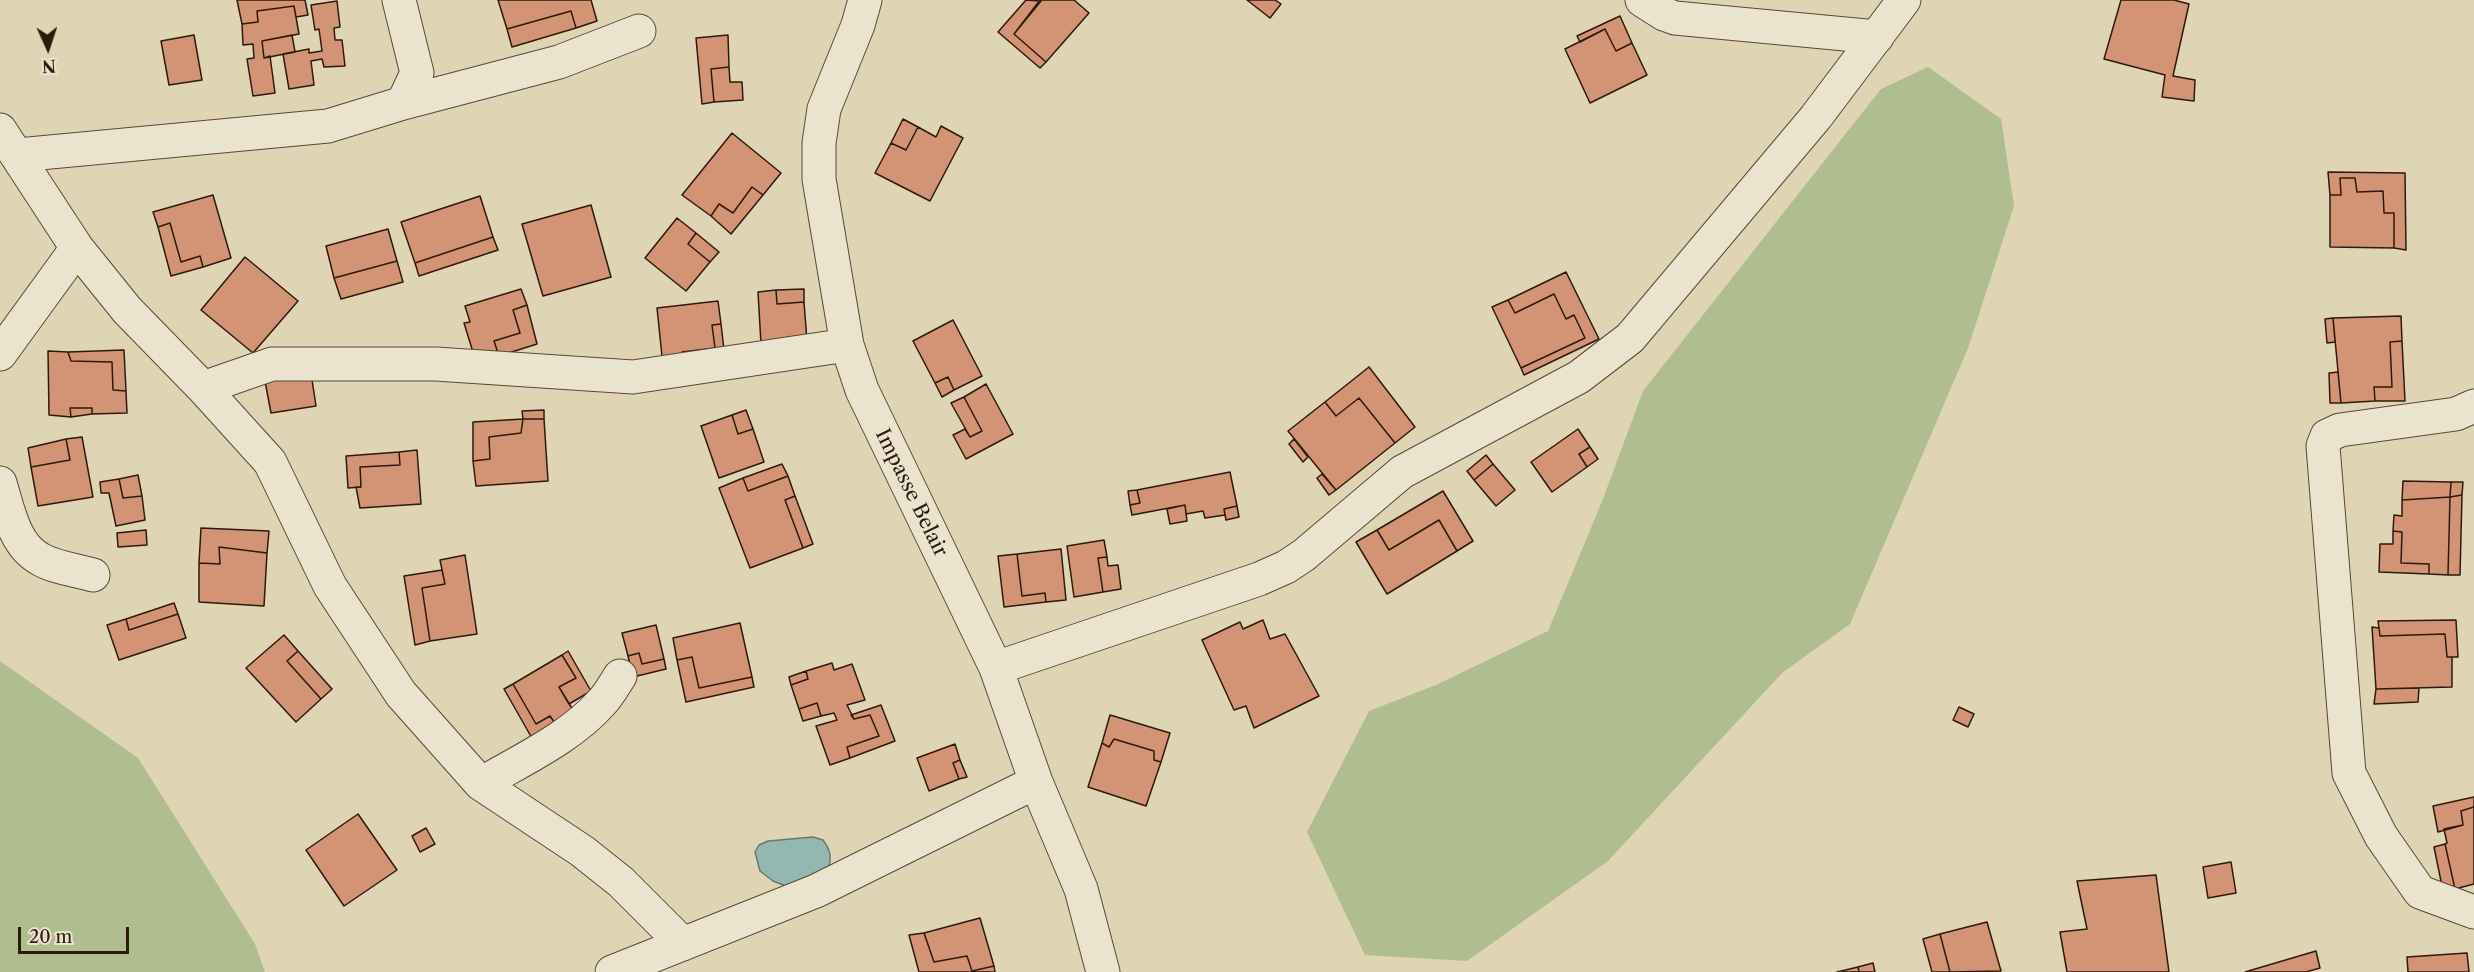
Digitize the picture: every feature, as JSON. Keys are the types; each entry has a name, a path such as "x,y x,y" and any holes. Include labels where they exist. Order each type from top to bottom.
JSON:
{"street":[{"path":"399,0 417,73 403,104"},
{"name":"Impasse Belair","path":"865,0 858,25 824,110 819,143 819,179 847,345 862,390 996,668 1036,782 1081,889 1103,972"},
{"path":"1642,0 1675,18 1877,37"},
{"path":"996,668 1259,579 1286,567 1304,555 1402,472 1579,377 1603,360 1630,338 1816,117 1904,0"},
{"path":"639,31 559,62 328,126 9,143 77,248 127,310 203,388 270,462 330,586 400,694 481,784 582,851 621,882 683,944"},
{"path":"0,354 77,248"},
{"path":"203,388 272,364 436,364 633,377 847,345"},
{"path":"2474,406 2456,414 2340,430 2328,436 2323,446 2349,773 2381,836 2420,892 2474,912"},
{"path":"0,483 20,540 28,551 41,560 93,575"},
{"path":"481,784 563,734 590,714 603,702 620,676"},
{"path":"612,972 816,891 1036,782"}],"green space":[{"path":"1928,67 2001,119 2014,206 1968,348 1850,624 1782,673 1608,861 1467,961 1365,955 1307,832 1369,711 1436,685 1548,631 1603,499 1643,391 1881,89"},
{"path":"0,661 138,758 255,944 265,972 0,972"}],"water":[{"path":"813,837 823,840 828,848 830,859 828,872 799,891 773,881 760,871 755,852 759,845 768,841"}],"building":[{"path":"237,0 305,0 308,15 296,17 294,6 257,11 258,22 242,24"},
{"path":"498,0 591,0 597,21 576,28 571,11 507,29"},
{"path":"1026,0 1041,1 1014,34 1046,62 1040,68 998,32"},
{"path":"1040,0 1074,0 1089,13 1046,62 1014,34"},
{"path":"1247,0 1275,0 1281,4 1270,18"},
{"path":"2121,0 2174,0 2189,4 2173,76 2195,80 2194,101 2162,97 2165,75 2104,59"},
{"path":"337,1 340,27 334,28 335,40 342,40 345,66 324,67 322,59 311,61 314,85 289,89 283,54 309,49 309,53 322,51 319,29 315,30 311,5"},
{"path":"294,6 299,34 262,41 264,58 270,56 275,93 253,96 247,59 254,58 253,44 243,45 242,24 258,22 257,11"},
{"path":"571,11 576,28 512,47 507,29"},
{"path":"1620,16 1632,43 1616,51 1605,29 1580,42 1577,36"},
{"path":"1605,29 1616,51 1632,43 1647,75 1590,103 1565,49"},
{"path":"194,35 202,80 169,85 161,41"},
{"path":"292,35 295,52 264,58 262,41"},
{"path":"728,35 729,67 711,69 714,102 702,104 696,38"},
{"path":"729,67 730,82 742,82 743,100 714,102 711,69"},
{"path":"903,119 918,127 906,150 891,143"},
{"path":"941,126 963,138 930,201 875,173 891,143 906,150 918,127 936,137"},
{"path":"732,133 781,173 763,195 752,187 733,213 719,204 711,216 682,195"},
{"path":"2328,172 2405,173 2406,250 2394,248 2394,213 2384,213 2383,191 2357,192 2355,178 2340,178 2341,195 2330,195"},
{"path":"2340,178 2355,178 2357,192 2383,191 2384,213 2394,213 2394,248 2330,247 2330,195 2341,195"},
{"path":"752,187 763,195 731,234 711,216 719,204 733,213"},
{"path":"213,195 231,258 203,267 200,256 181,262 170,223 158,227 153,212"},
{"path":"480,196 493,237 415,263 401,222"},
{"path":"591,205 611,277 543,296 522,224"},
{"path":"677,218 696,233 688,244 710,262 686,291 645,258"},
{"path":"170,223 181,262 200,256 203,267 171,276 158,227"},
{"path":"388,229 397,261 334,278 326,246"},
{"path":"696,233 719,252 710,262 688,244"},
{"path":"493,237 498,250 419,276 415,263"},
{"path":"245,257 298,301 253,353 201,310"},
{"path":"397,261 403,282 341,299 334,278"},
{"path":"1566,272 1599,339 1524,375 1521,368 1585,338 1574,315 1566,319 1554,294 1515,313 1508,300"},
{"path":"521,289 527,305 513,310 520,333 494,341 499,356 476,362 464,323 470,322 465,306"},
{"path":"804,289 804,302 777,304 776,290"},
{"path":"776,290 777,304 804,302 807,341 761,344 758,292"},
{"path":"1554,294 1566,319 1574,315 1585,338 1521,368 1492,307 1508,300 1515,313"},
{"path":"718,301 721,324 712,325 715,348 682,352 683,364 663,366 657,308"},
{"path":"527,305 537,344 499,356 494,341 520,333 513,310"},
{"path":"2401,316 2402,341 2390,342 2392,387 2374,387 2375,401 2341,403 2333,318"},
{"path":"2333,318 2335,342 2327,343 2325,319"},
{"path":"953,320 982,376 954,390 948,377 935,383 913,341"},
{"path":"721,324 725,358 683,364 682,352 715,348 712,325"},
{"path":"2402,341 2405,401 2375,401 2374,387 2392,387 2390,342"},
{"path":"124,350 126,391 113,390 112,362 71,361 68,352"},
{"path":"48,351 68,352 71,361 112,362 113,390 126,391 127,413 92,414 92,408 70,408 71,417 49,415"},
{"path":"1369,367 1415,427 1395,443 1359,398 1336,416 1325,402"},
{"path":"2338,372 2341,403 2330,403 2329,373"},
{"path":"311,373 316,406 271,413 265,381"},
{"path":"948,377 954,390 942,397 935,383"},
{"path":"986,384 1013,434 966,459 953,435 965,429 970,437 982,431 964,397"},
{"path":"964,397 982,431 970,437 951,403"},
{"path":"1359,398 1395,443 1336,490 1288,431 1325,402 1336,416"},
{"path":"70,408 92,408 92,414 71,417"},
{"path":"544,410 544,419 523,419 522,411"},
{"path":"746,410 753,429 738,434 732,415"},
{"path":"732,415 738,434 753,429 764,462 719,478 701,426"},
{"path":"523,419 521,433 489,437 490,459 473,461 473,422"},
{"path":"523,419 544,419 548,481 476,486 473,461 490,459 489,437 521,433"},
{"path":"1578,429 1590,447 1579,454 1587,467 1552,492 1531,462"},
{"path":"82,437 93,497 38,506 31,467 70,460 66,439"},
{"path":"66,439 70,460 31,467 28,448"},
{"path":"1294,439 1308,457 1303,462 1289,444"},
{"path":"1590,447 1598,459 1587,467 1579,454"},
{"path":"417,450 421,504 360,508 356,487 361,487 360,467 400,465 399,452"},
{"path":"399,452 400,465 360,467 361,487 348,488 346,456"},
{"path":"1486,455 1493,464 1474,480 1467,471"},
{"path":"782,464 788,476 748,491 743,478"},
{"path":"1493,464 1515,490 1496,506 1474,480"},
{"path":"1230,472 1237,506 1224,509 1225,515 1205,518 1203,511 1186,514 1185,505 1132,515 1130,505 1140,503 1137,490"},
{"path":"1322,474 1336,490 1329,495 1317,478"},
{"path":"138,475 142,496 123,498 119,479"},
{"path":"788,476 795,496 785,500 803,548 750,568 719,488 743,478 748,491"},
{"path":"119,479 123,498 142,496 145,520 116,526 109,493 101,493 100,482"},
{"path":"2403,481 2451,482 2450,497 2402,500"},
{"path":"2451,482 2463,482 2462,495 2450,497"},
{"path":"1137,490 1140,503 1130,505 1128,491"},
{"path":"1443,491 1473,541 1457,551 1439,520 1389,550 1377,530"},
{"path":"2462,495 2460,575 2448,575 2450,497"},
{"path":"795,496 813,544 803,548 785,500"},
{"path":"2450,497 2448,575 2429,574 2429,564 2401,563 2402,532 2393,531 2394,515 2402,516 2402,500"},
{"path":"1185,505 1187,521 1170,524 1167,509"},
{"path":"1237,506 1239,517 1226,520 1224,509"},
{"path":"1439,520 1457,551 1387,594 1356,542 1377,530 1389,550"},
{"path":"201,528 269,531 267,553 219,547 220,564 199,563"},
{"path":"146,530 147,545 118,547 117,533"},
{"path":"2393,531 2402,532 2401,563 2429,564 2429,574 2379,572 2380,544 2393,544"},
{"path":"1104,540 1107,557 1098,558 1103,592 1074,597 1067,546"},
{"path":"219,547 267,553 264,606 199,602 199,563 220,564"},
{"path":"1061,549 1066,600 1046,602 1045,593 1022,596 1017,554"},
{"path":"1017,554 1022,596 1045,593 1046,602 1004,607 998,556"},
{"path":"465,555 477,634 430,641 422,588 445,584 440,560"},
{"path":"1107,557 1108,566 1118,565 1121,589 1103,592 1098,558"},
{"path":"442,570 445,584 422,588 430,641 415,645 404,576"},
{"path":"174,603 178,614 129,630 126,619"},
{"path":"178,614 186,638 119,660 107,625 126,619 129,630"},
{"path":"1263,620 1270,639 1285,634 1319,696 1254,728 1246,706 1234,710 1202,640 1240,622 1243,629"},
{"path":"2456,620 2458,657 2447,657 2445,634 2380,636 2378,621"},
{"path":"740,623 752,677 699,688 692,657 677,660 673,638"},
{"path":"656,625 664,659 642,664 639,653 628,656 622,633"},
{"path":"2372,627 2379,628 2380,636 2445,634 2447,657 2452,657 2452,687 2376,689"},
{"path":"284,635 298,651 287,661 321,699 296,722 246,668"},
{"path":"298,651 332,689 321,699 287,661"},
{"path":"568,651 591,691 569,704 559,687 576,678 562,655"},
{"path":"639,653 642,664 664,659 666,669 633,677 628,656"},
{"path":"562,655 576,678 559,687 576,715 557,726 550,716 536,724 513,684"},
{"path":"692,657 699,688 752,677 754,687 686,702 677,660"},
{"path":"832,663 834,670 852,664 865,700 847,705 854,719 870,715 879,736 847,747 850,758 830,765 816,726 837,720 834,713 821,716 817,703 799,709 791,685 808,679 806,671"},
{"path":"806,671 808,679 791,685 789,677"},
{"path":"513,684 536,724 550,716 557,726 533,740 504,689"},
{"path":"2419,688 2418,702 2374,704 2376,689"},
{"path":"817,703 821,716 803,721 799,709"},
{"path":"881,705 895,741 850,758 847,747 879,736 870,715 854,719 851,715"},
{"path":"1959,707 1974,714 1968,727 1953,720"},
{"path":"1110,715 1170,733 1161,762 1154,760 1154,751 1114,739 1109,747 1102,743"},
{"path":"1114,739 1154,751 1154,760 1161,762 1146,806 1088,787 1102,743 1109,747"},
{"path":"955,744 960,760 953,763 959,779 929,791 917,758"},
{"path":"960,760 967,777 959,779 953,763"},
{"path":"2474,797 2474,807 2461,811 2463,825 2438,832 2433,806"},
{"path":"2474,807 2474,884 2455,889 2444,829 2463,825 2461,811"},
{"path":"358,814 397,870 344,906 306,850"},
{"path":"426,828 435,844 420,852 412,836"},
{"path":"2445,844 2455,889 2443,891 2434,847"},
{"path":"2231,862 2236,893 2208,898 2203,867"},
{"path":"2156,875 2169,972 2067,972 2060,932 2087,929 2077,881"},
{"path":"980,918 994,966 972,971 967,956 934,962 924,933"},
{"path":"1987,922 2001,971 1950,972 1940,934"},
{"path":"924,933 934,962 967,956 972,971 994,966 995,972 919,972 909,935"},
{"path":"1940,934 1950,972 1932,972 1923,939"},
{"path":"2316,951 2320,968 2306,972 2245,972"},
{"path":"2467,953 2469,972 2408,972 2407,957"},
{"path":"1873,963 1875,972 1859,972 1858,967"},
{"path":"1858,967 1859,972 1837,972"}]}
